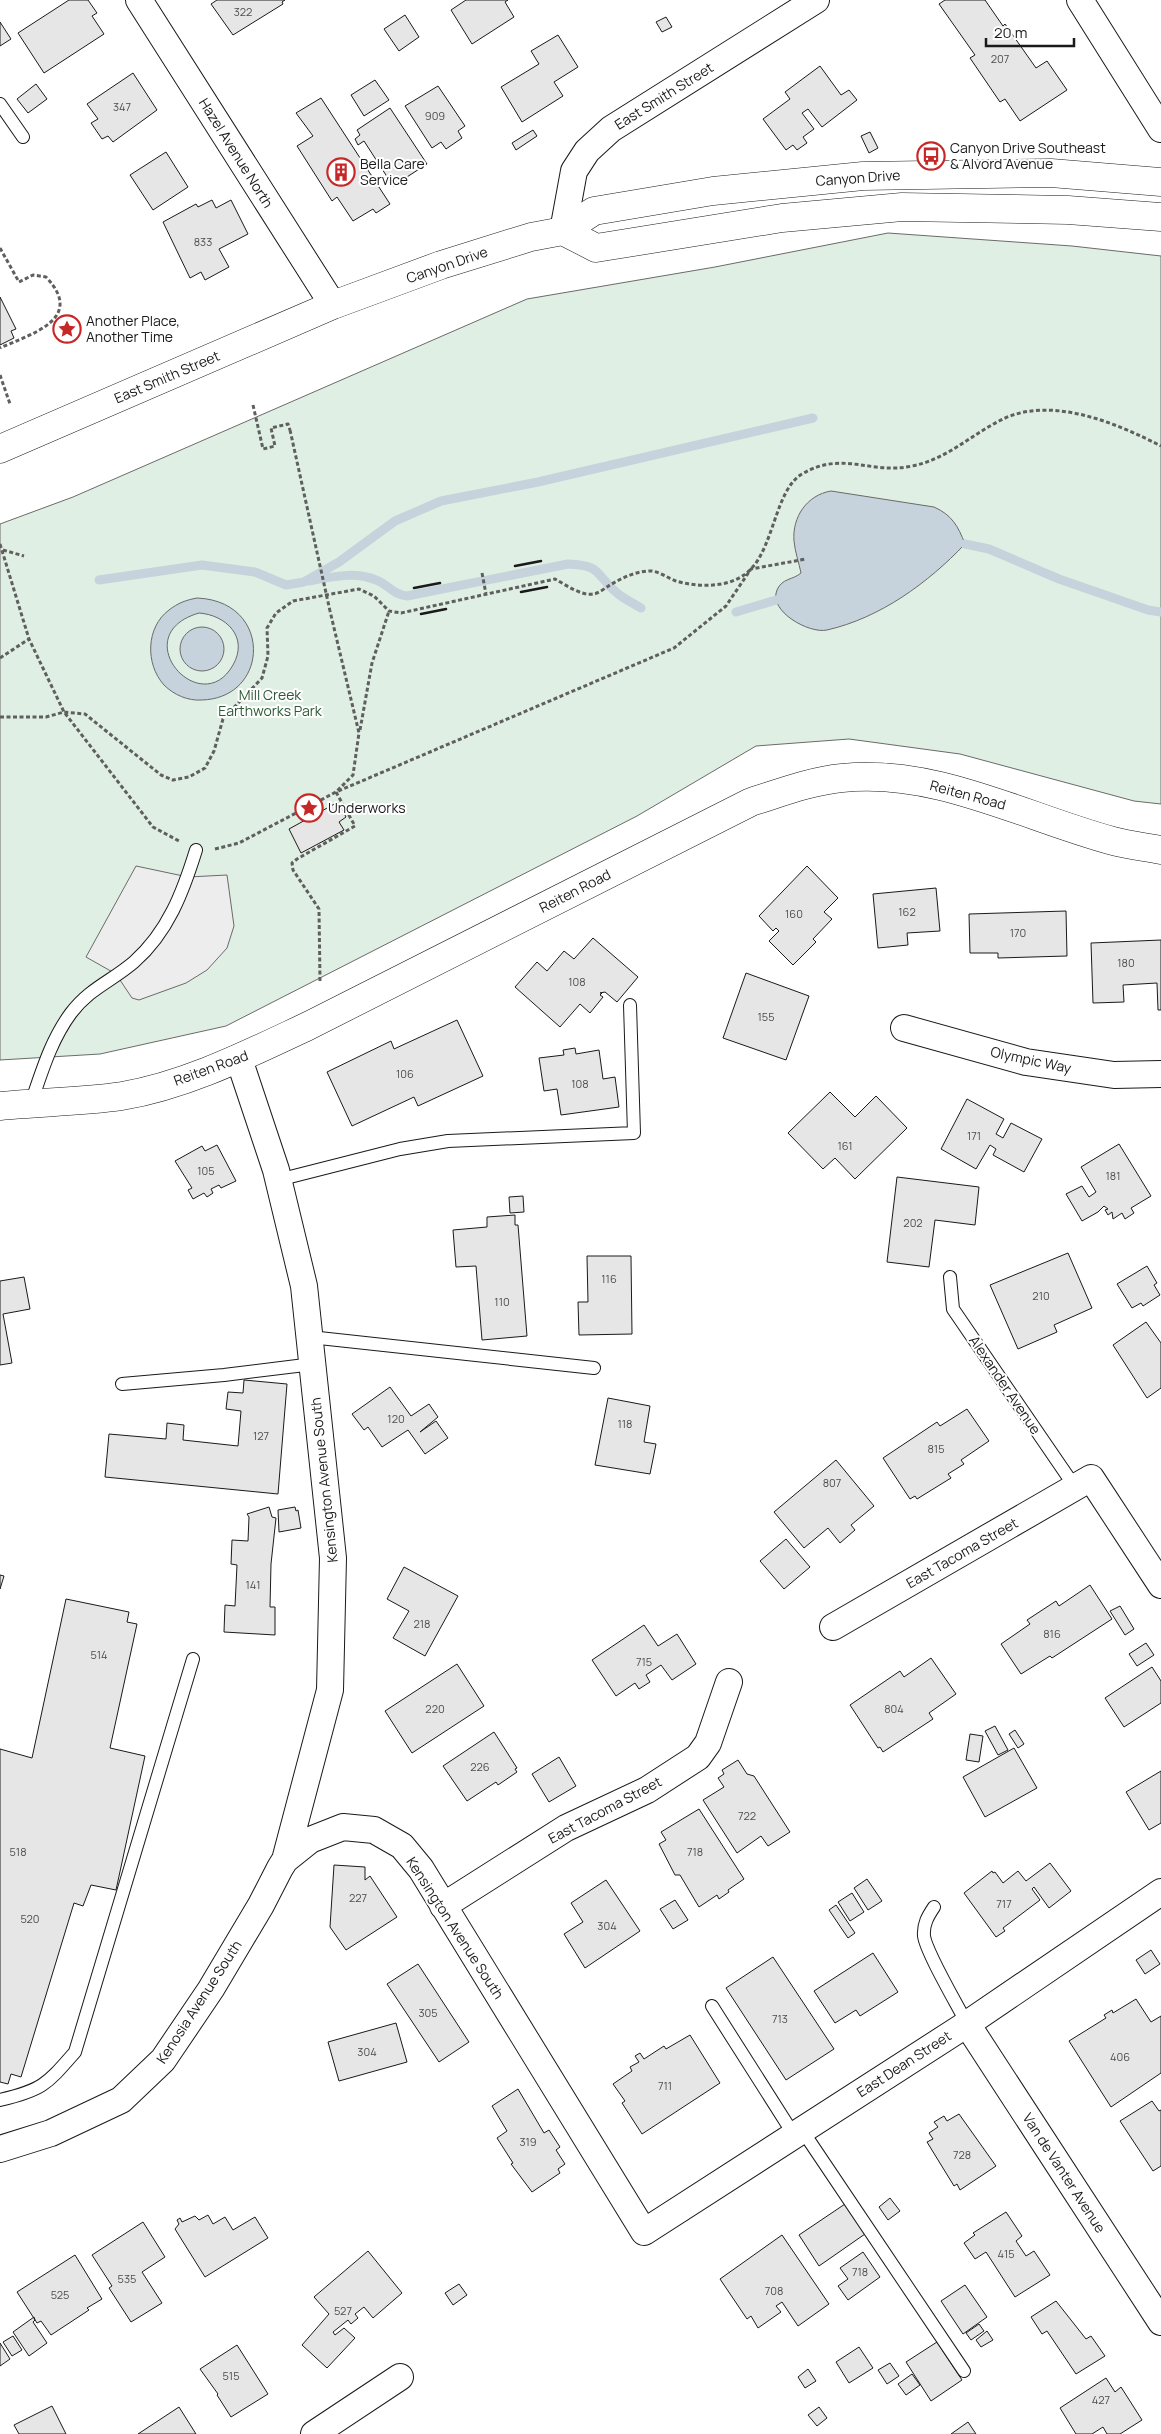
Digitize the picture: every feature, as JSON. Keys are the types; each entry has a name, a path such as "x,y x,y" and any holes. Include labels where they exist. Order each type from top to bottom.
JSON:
{"main road":[{"name":"Canyon Drive","path":"333,305 440,265 531,237 563,231 594,211 713,192 863,176 1051,173 1161,182"},
{"path":"563,231 596,248 782,218 902,207 1068,210 1161,217"},
{"name":"East Smith Street","path":"0,449 333,305"},
{"name":"Reiten Road","path":"0,1106 123,1096 190,1078 239,1059 751,802 790,790 841,778 885,777 922,782 1011,806 1113,841 1161,850"}],"street":[{"name":"Hazel Avenue North","path":"139,0 333,305"},
{"name":"East Smith Street","path":"563,231 574,171 593,146 611,129 816,0"},
{"path":"1080,0 1160,123"},
{"name":"Olympic Way","path":"904,1028 1026,1062 1114,1075 1161,1074"},
{"name":"Kensington Avenue South","path":"239,1059 278,1180 304,1286 334,1558 330,1690 285,1860"},
{"name":"Alexander Avenue","path":"1083,1482 1161,1585"},
{"name":"East Tacoma Street","path":"833,1627 1083,1482"},
{"name":"East Tacoma Street","path":"443,1906 566,1828 647,1790 698,1757 708,1743 729,1682"},
{"name":"Kensington Avenue South","path":"285,1860 310,1840 343,1827 374,1830 402,1846 421,1869 644,2232"},
{"name":"Kenosia Avenue South","path":"0,2148 52,2133 121,2100 163,2060 210,1989 285,1860"},
{"name":"East Dean Street","path":"644,2232 968,2024 1161,1892"},
{"name":"Van de Vanter Avenue","path":"968,2024 1161,2322"},
{"path":"314,2434 400,2377"}],"lane":[{"path":"0,104 23,137"},
{"path":"31,1103 51,1046 72,1012 92,990 133,963 151,944 184,890 196,850"},
{"path":"278,1180 400,1149 448,1141 634,1133 630,1005"},
{"name":"Alexander Avenue","path":"950,1277 954,1309 1083,1482"},
{"path":"310,1337 594,1368"},
{"path":"122,1384 224,1375 312,1364"},
{"path":"0,2100 31,2093 51,2080 75,2052 194,1659"},
{"path":"934,1907 927,1917 925,1943 968,2024"},
{"path":"712,2006 964,2371"}],"path":[{"path":"0,248 19,282 33,275 46,277 54,287 61,303 59,311 48,326 0,348"},
{"path":"0,375 10,404"},
{"path":"253,406 263,449 275,446 270,428 288,424 290,430 359,733"},
{"path":"0,544 29,639 64,712 153,827 196,850 218,849 239,844 336,792 674,648 726,606 765,549 787,490 800,475 819,465 847,462 888,469 913,466 943,456 1001,420 1019,413 1044,411 1076,413 1124,427 1161,446"},
{"path":"2,550 24,556"},
{"path":"0,717 46,717 64,712 85,714 161,775 173,780 189,777 205,768 214,751 223,719 262,678 268,656 267,628 276,613 293,601 359,589 374,596 389,611 401,613 555,579 580,592 594,594 616,581 635,573 651,570 676,581 708,586 736,580 751,569 806,559"},
{"path":"482,573 486,594"},
{"path":"336,792 354,775 359,733 372,663 389,611"},
{"path":"0,658 29,639"},
{"path":"320,981 319,909 293,870 292,864 297,858 355,826 336,792"}],"green space":[{"name":"Mill Creek Earthworks Park","path":"888,233 1072,246 1161,256 1161,804 1134,801 960,754 849,739 756,746 637,816 226,1026 100,1054 0,1060 0,524 73,497 527,299 715,267"}],"shaded area":[{"path":"831,491 934,507 950,517 965,544 919,585 884,608 866,617 827,630 819,630 801,625 784,613 778,606 777,590 782,583 801,573 794,541 798,516 808,502 822,493"},
{"path":"197,598 222,603 239,615 250,631 254,649 250,668 241,684 224,695 202,700 186,698 168,689 158,676 151,657 152,636 161,617 176,605","holes":["199,613 218,618 232,629 238,645 233,665 219,680 204,684 188,679 176,669 168,654 168,638 178,624"]},
{"path":"202,627 214,631 220,637 224,649 220,661 214,667 202,671 190,667 184,661 180,649 184,637 190,631"},
{"path":"136,866 188,877 227,875 234,926 227,948 207,970 186,983 139,1000 132,998 116,974 86,957"}],"building":[{"path":"69,0 88,0 97,13 92,16 104,34 44,73 18,33"},
{"path":"217,0 285,0 282,2 283,4 233,35 211,4"},
{"path":"466,0 508,0 505,2 514,17 472,44 451,10"},
{"path":"945,0 985,0 1003,26 1005,24 1036,68 1047,61 1067,90 1020,121 1005,99 1000,102 970,58 975,55 939,4"},
{"path":"405,15 419,37 399,51 384,29"},
{"path":"666,17 672,27 662,32 656,22"},
{"path":"0,22 11,39 0,46"},
{"path":"558,35 578,67 554,82 563,96 522,122 501,87 539,64 531,51"},
{"path":"820,66 841,95 849,90 857,100 822,127 808,109 802,113 814,129 803,137 807,143 797,150 793,145 786,150 763,119 790,99 785,92"},
{"path":"133,73 157,110 113,142 108,136 102,139 91,123 98,119 87,104"},
{"path":"375,80 389,100 364,116 351,95"},
{"path":"36,84 47,99 28,113 17,99"},
{"path":"438,86 465,126 458,131 462,138 446,149 441,142 432,148 405,106"},
{"name":"Bella Care Service","path":"321,98 390,204 376,213 373,209 353,221 337,197 332,201 297,146 313,136 296,113"},
{"path":"390,108 427,164 393,186 364,141 358,145 355,139 360,135 357,130"},
{"path":"533,130 537,136 516,150 512,143"},
{"path":"870,132 878,148 869,153 861,136"},
{"path":"166,152 188,187 153,210 130,175"},
{"path":"212,200 216,208 231,200 248,234 219,249 229,267 205,280 201,272 190,278 163,222 196,204 198,207"},
{"path":"0,297 16,329 11,331 14,338 0,345"},
{"path":"338,802 346,817 339,822 344,830 301,853 289,829"},
{"path":"807,866 838,898 824,912 832,919 813,939 816,942 793,965 769,941 779,931 776,928 773,931 759,916"},
{"path":"936,888 940,931 907,933 908,945 878,948 873,894"},
{"path":"1066,911 1067,956 998,958 998,953 970,953 969,914"},
{"path":"593,938 638,977 617,1002 605,992 600,993 602,993 600,995 603,997 590,1013 580,1004 560,1027 515,987 537,962 547,971 564,951 574,959"},
{"path":"1161,940 1161,1010 1158,1010 1157,983 1123,985 1124,1002 1093,1003 1091,943"},
{"path":"746,973 809,996 786,1060 723,1038"},
{"path":"457,1020 483,1076 418,1106 414,1097 352,1126 327,1072 391,1041 394,1049"},
{"path":"575,1048 576,1054 599,1050 603,1079 615,1077 619,1107 561,1115 557,1089 544,1091 539,1058 564,1055 563,1050"},
{"path":"830,1092 855,1117 876,1096 907,1128 855,1179 835,1158 823,1169 788,1133"},
{"path":"967,1099 1004,1119 996,1134 1003,1138 1011,1123 1042,1139 1024,1172 993,1155 996,1149 990,1145 976,1169 941,1149"},
{"path":"1119,1144 1151,1196 1131,1208 1134,1213 1125,1219 1122,1213 1113,1219 1112,1212 1108,1215 1105,1210 1108,1209 1104,1206 1098,1212 1082,1221 1066,1194 1082,1186 1089,1197 1096,1192 1081,1167"},
{"path":"217,1145 236,1181 221,1188 219,1185 211,1189 213,1193 207,1197 204,1193 193,1199 188,1190 192,1188 175,1161 202,1146 205,1151"},
{"path":"897,1177 979,1187 975,1225 935,1220 929,1267 887,1262"},
{"path":"523,1196 524,1212 510,1213 509,1197"},
{"path":"515,1215 515,1225 518,1225 527,1336 482,1340 476,1266 456,1267 453,1230 487,1227 487,1217"},
{"path":"1068,1253 1092,1308 1054,1325 1057,1332 1018,1349 990,1285"},
{"path":"587,1256 631,1256 632,1334 579,1335 578,1302 588,1302"},
{"path":"1147,1266 1157,1283 1154,1285 1160,1295 1143,1306 1141,1303 1132,1308 1117,1284"},
{"path":"24,1277 30,1309 3,1314 12,1363 0,1365 0,1281"},
{"path":"1146,1322 1161,1343 1161,1388 1147,1398 1113,1345"},
{"path":"244,1380 287,1384 278,1494 105,1477 109,1434 166,1439 167,1423 184,1425 183,1440 238,1446 241,1411 226,1409 228,1392 243,1393"},
{"path":"390,1387 411,1416 429,1404 438,1417 420,1432 436,1421 448,1438 425,1454 408,1430 382,1447 368,1427 364,1430 352,1414"},
{"path":"608,1398 650,1406 644,1442 656,1444 650,1474 595,1465"},
{"path":"967,1409 989,1441 961,1460 964,1464 948,1474 951,1478 917,1499 915,1496 910,1499 883,1458 937,1422 940,1426"},
{"path":"836,1460 874,1506 851,1525 855,1530 840,1543 828,1528 804,1548 774,1512"},
{"path":"269,1507 272,1517 276,1518 271,1564 270,1607 275,1607 275,1635 224,1632 225,1605 235,1606 237,1565 231,1564 232,1540 248,1541 249,1517 247,1514"},
{"path":"295,1507 296,1511 298,1510 301,1528 279,1532 278,1510"},
{"path":"786,1539 810,1567 784,1589 760,1561"},
{"path":"404,1567 458,1596 425,1656 393,1638 409,1611 387,1599"},
{"path":"0,1575 4,1576 0,1589"},
{"path":"1090,1585 1112,1619 1052,1658 1050,1656 1021,1674 1001,1644 1030,1624 1027,1620 1056,1601 1059,1606"},
{"path":"66,1599 129,1612 127,1622 137,1624 110,1748 145,1756 116,1890 91,1885 83,1906 74,1903 21,2077 11,2074 8,2084 0,2082 0,1749 32,1758"},
{"path":"1120,1606 1134,1629 1125,1635 1110,1611"},
{"path":"644,1625 658,1646 677,1634 696,1664 672,1680 661,1665 646,1675 650,1682 639,1689 635,1683 616,1696 592,1660"},
{"path":"1146,1643 1154,1655 1137,1666 1129,1654"},
{"path":"931,1658 956,1694 929,1713 933,1719 883,1752 880,1747 878,1748 850,1705 900,1671 904,1677"},
{"path":"457,1664 484,1706 412,1753 385,1711"},
{"path":"1152,1667 1161,1681 1161,1703 1124,1727 1105,1698"},
{"path":"995,1726 1008,1750 998,1755 985,1731"},
{"path":"1015,1730 1024,1744 1018,1748 1009,1734"},
{"path":"494,1732 517,1768 515,1769 517,1772 498,1785 496,1782 467,1801 443,1766"},
{"path":"970,1734 983,1736 979,1762 966,1760"},
{"path":"1014,1748 1037,1788 985,1817 963,1777"},
{"path":"559,1757 576,1786 549,1802 532,1774"},
{"path":"738,1760 747,1774 754,1776 790,1832 768,1846 761,1836 737,1853 703,1800 724,1787 718,1778 724,1774 722,1770"},
{"path":"1161,1771 1161,1823 1149,1830 1126,1792"},
{"path":"699,1809 744,1879 719,1899 717,1895 699,1907 680,1875 675,1875 659,1844 666,1840 661,1832"},
{"path":"1050,1863 1071,1891 1049,1908 1034,1887 1032,1889 1040,1900 1003,1928 1005,1931 996,1937 964,1893 992,1871 993,1873 995,1872 1003,1883 1018,1871 1026,1881"},
{"path":"334,1865 365,1867 365,1880 370,1876 397,1917 346,1950 330,1927"},
{"path":"867,1879 882,1901 868,1910 854,1888"},
{"path":"606,1880 640,1931 585,1968 564,1934 583,1922 571,1903"},
{"path":"852,1893 864,1912 850,1921 838,1902"},
{"path":"675,1900 688,1920 673,1929 660,1909"},
{"path":"836,1905 855,1933 848,1938 829,1910"},
{"path":"1151,1950 1160,1964 1145,1974 1136,1960"},
{"path":"873,1953 898,1992 860,2016 856,2010 835,2023 814,1991"},
{"path":"773,1957 834,2049 786,2080 726,1988"},
{"path":"418,1964 469,2042 439,2062 387,1984"},
{"path":"1136,1999 1151,2022 1161,2016 1161,2073 1111,2107 1069,2041 1106,2018 1104,2015 1112,2010 1113,2013"},
{"path":"396,2023 407,2062 339,2081 328,2042"},
{"path":"690,2035 720,2083 642,2134 622,2103 625,2101 613,2084 632,2071 630,2067 639,2062 635,2056 640,2053 644,2059 664,2046 666,2049"},
{"path":"518,2089 544,2133 549,2130 560,2147 556,2150 565,2164 558,2169 560,2173 532,2192 511,2164 513,2163 497,2138 507,2131 492,2106"},
{"path":"1152,2101 1159,2111 1161,2110 1161,2166 1153,2171 1120,2121"},
{"path":"959,2114 996,2166 960,2190 957,2184 954,2186 927,2142 933,2139 929,2133 938,2127 934,2122 944,2116 947,2121"},
{"path":"890,2198 900,2211 888,2220 879,2207"},
{"path":"845,2204 865,2234 819,2266 799,2235"},
{"path":"1006,2212 1022,2236 1016,2241 1026,2256 1034,2251 1050,2275 1015,2297 986,2252 975,2259 964,2243 975,2235 973,2233"},
{"path":"208,2215 213,2224 225,2217 233,2230 255,2217 268,2238 205,2277 175,2229 179,2224 177,2220 180,2218 182,2222 195,2216 199,2220"},
{"path":"143,2222 165,2257 142,2272 162,2303 131,2322 109,2288 112,2286 92,2255"},
{"path":"782,2235 829,2304 798,2326 782,2302 776,2306 781,2312 758,2328 751,2316 747,2319 720,2279"},
{"path":"368,2251 402,2293 373,2318 364,2307 355,2314 358,2318 351,2324 348,2320 333,2332 335,2335 344,2328 355,2338 327,2368 302,2345 329,2314 314,2297"},
{"path":"863,2252 880,2277 848,2300 838,2286 848,2279 840,2268"},
{"path":"75,2255 102,2299 51,2335 41,2321 37,2323 17,2292"},
{"path":"459,2284 467,2295 453,2305 445,2293"},
{"path":"965,2285 987,2317 963,2334 941,2301"},
{"path":"1056,2301 1086,2339 1091,2336 1105,2356 1076,2374 1047,2331 1042,2334 1031,2317"},
{"path":"34,2317 35,2320 33,2322 47,2343 29,2356 13,2332"},
{"path":"979,2324 984,2331 971,2340 966,2333"},
{"path":"987,2331 993,2340 981,2347 976,2340"},
{"path":"13,2336 22,2350 12,2356 3,2342"},
{"path":"937,2342 962,2380 931,2401 906,2362"},
{"path":"0,2343 10,2359 0,2366"},
{"path":"237,2345 268,2394 231,2417 218,2394 200,2369"},
{"path":"859,2347 873,2368 849,2383 836,2362"},
{"path":"890,2363 899,2376 887,2384 878,2370"},
{"path":"808,2369 816,2381 805,2388 798,2377"},
{"path":"912,2374 920,2385 906,2395 898,2384"},
{"path":"1106,2378 1115,2392 1121,2387 1142,2420 1120,2434 1107,2434 1103,2427 1092,2434 1076,2434 1060,2408"},
{"path":"52,2406 66,2434 19,2434 14,2425"},
{"path":"179,2407 196,2434 138,2434"},
{"path":"819,2407 827,2418 817,2426 808,2415"},
{"path":"968,2422 976,2434 951,2434"}],"waterway":[{"path":"99,580 202,565 255,572 286,585 304,582 339,562 395,521 441,501 538,482 813,418"},
{"path":"965,544 989,549 1059,579 1148,610 1161,612"},
{"path":"309,581 351,575 368,577 384,584 398,594 407,596 568,564 587,566 593,569 617,593 641,608"},
{"path":"736,612 776,600"}],"wall":[{"path":"515,566 541,561"},
{"path":"414,588 440,583"},
{"path":"521,592 547,587"},
{"path":"421,614 446,609"}],"place":[{"name":"Canyon Drive Southeast & Alvord Avenue","path":"931,156"},
{"name":"Bella Care Service","path":"341,172"},
{"name":"Another Place, Another Time","path":"67,329"},
{"name":"Underworks","path":"309,808"}]}
